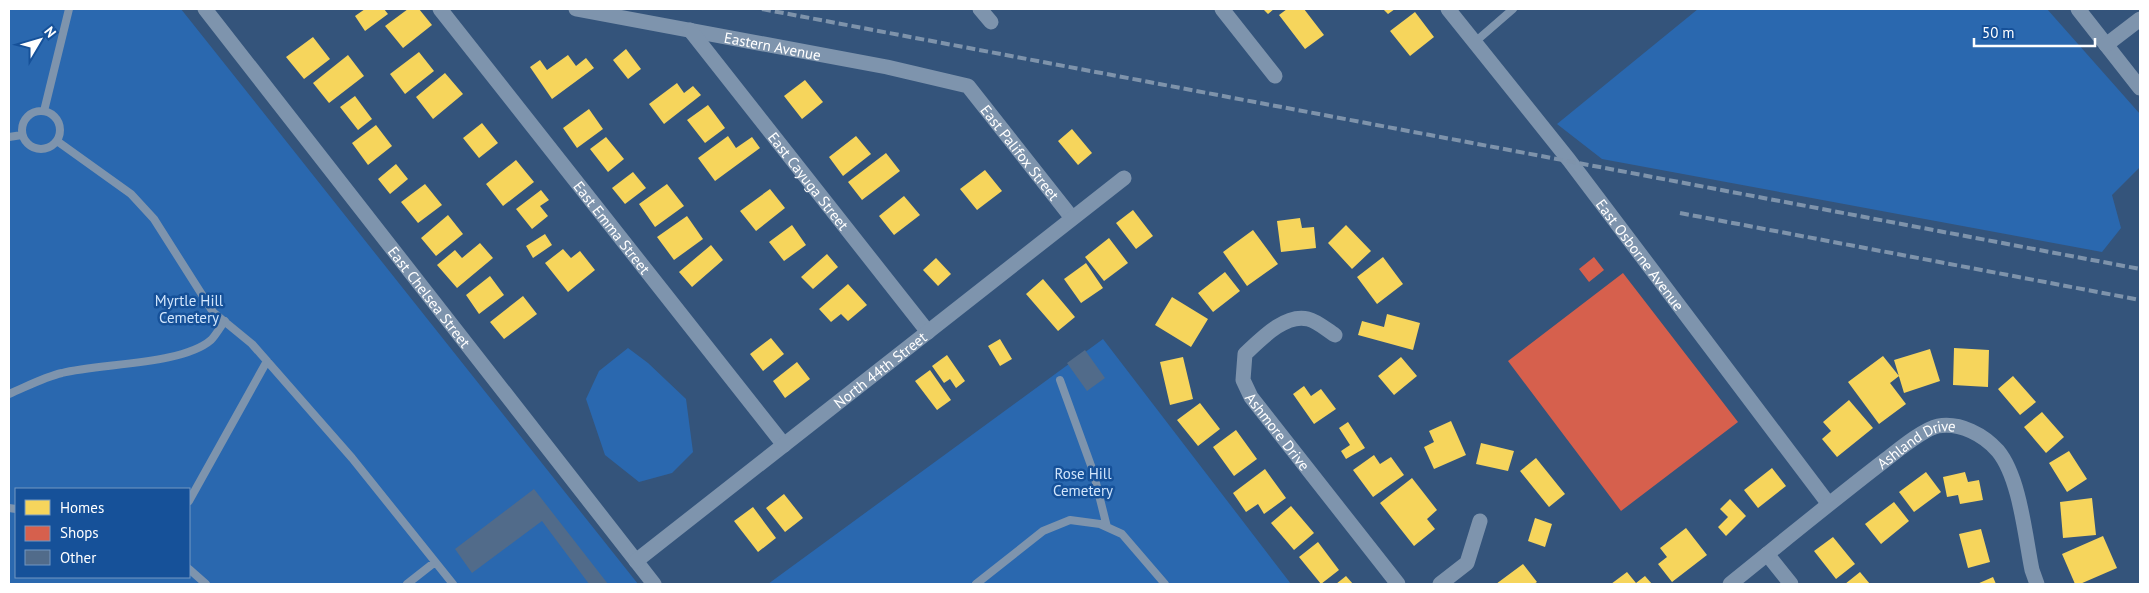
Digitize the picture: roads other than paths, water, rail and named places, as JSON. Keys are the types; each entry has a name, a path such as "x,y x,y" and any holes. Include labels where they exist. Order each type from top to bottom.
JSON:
{"street":[{"name":"East Chelsea Street","path":"205,9 654,584"},
{"name":"East Emma Street","path":"440,9 784,445"},
{"name":"Eastern Avenue","path":"576,9 887,67 968,86"},
{"path":"980,9 991,22"},
{"path":"1222,9 1275,76"},
{"name":"East Osborne Avenue","path":"1448,9 1569,160 1828,503"},
{"path":"2086,12 2106,45 2140,88"},
{"path":"2106,45 2140,19"},
{"name":"East Cayuga Street","path":"690,30 928,332"},
{"name":"East Palifox Street","path":"968,86 1072,218"},
{"name":"North 44th Street","path":"636,561 1124,178"},
{"name":"Ashmore Drive","path":"1335,335 1307,318 1285,321 1264,336 1245,354 1243,380 1251,397 1398,584"},
{"name":"Ashland Drive","path":"1730,584 1828,503 1910,442 1937,426 1958,427 1983,436 1998,452 2013,475 2032,570 2037,584"},
{"path":"1440,584 1467,563 1480,521"},
{"path":"1767,554 1791,584"}],"lane":[{"path":"44,111 69,9"},
{"path":"1475,42 1513,9"},
{"path":"37,111 44,111 55,116 60,128 57,140 48,148 35,148 29,145 22,135 23,122 26,117 37,111"},
{"path":"9,136 22,135"},
{"path":"57,140 131,194 154,219 213,312 252,344 267,361 352,458 452,584"},
{"path":"9,394 61,373 157,359 187,352 211,340 225,321"},
{"path":"190,499 267,361"},
{"path":"1060,380 1093,471 1107,527"},
{"path":"976,584 1043,531 1070,520 1100,524 1122,534 1165,584"},
{"path":"407,584 435,562"},
{"path":"190,570 206,584"}],"railway":[{"path":"762,9 2140,269"},
{"path":"1680,213 2140,300"}],"park label":[{"name":"Myrtle Hill Cemetery","path":"189,308"},
{"name":"Rose Hill Cemetery","path":"1083,482"}]}
